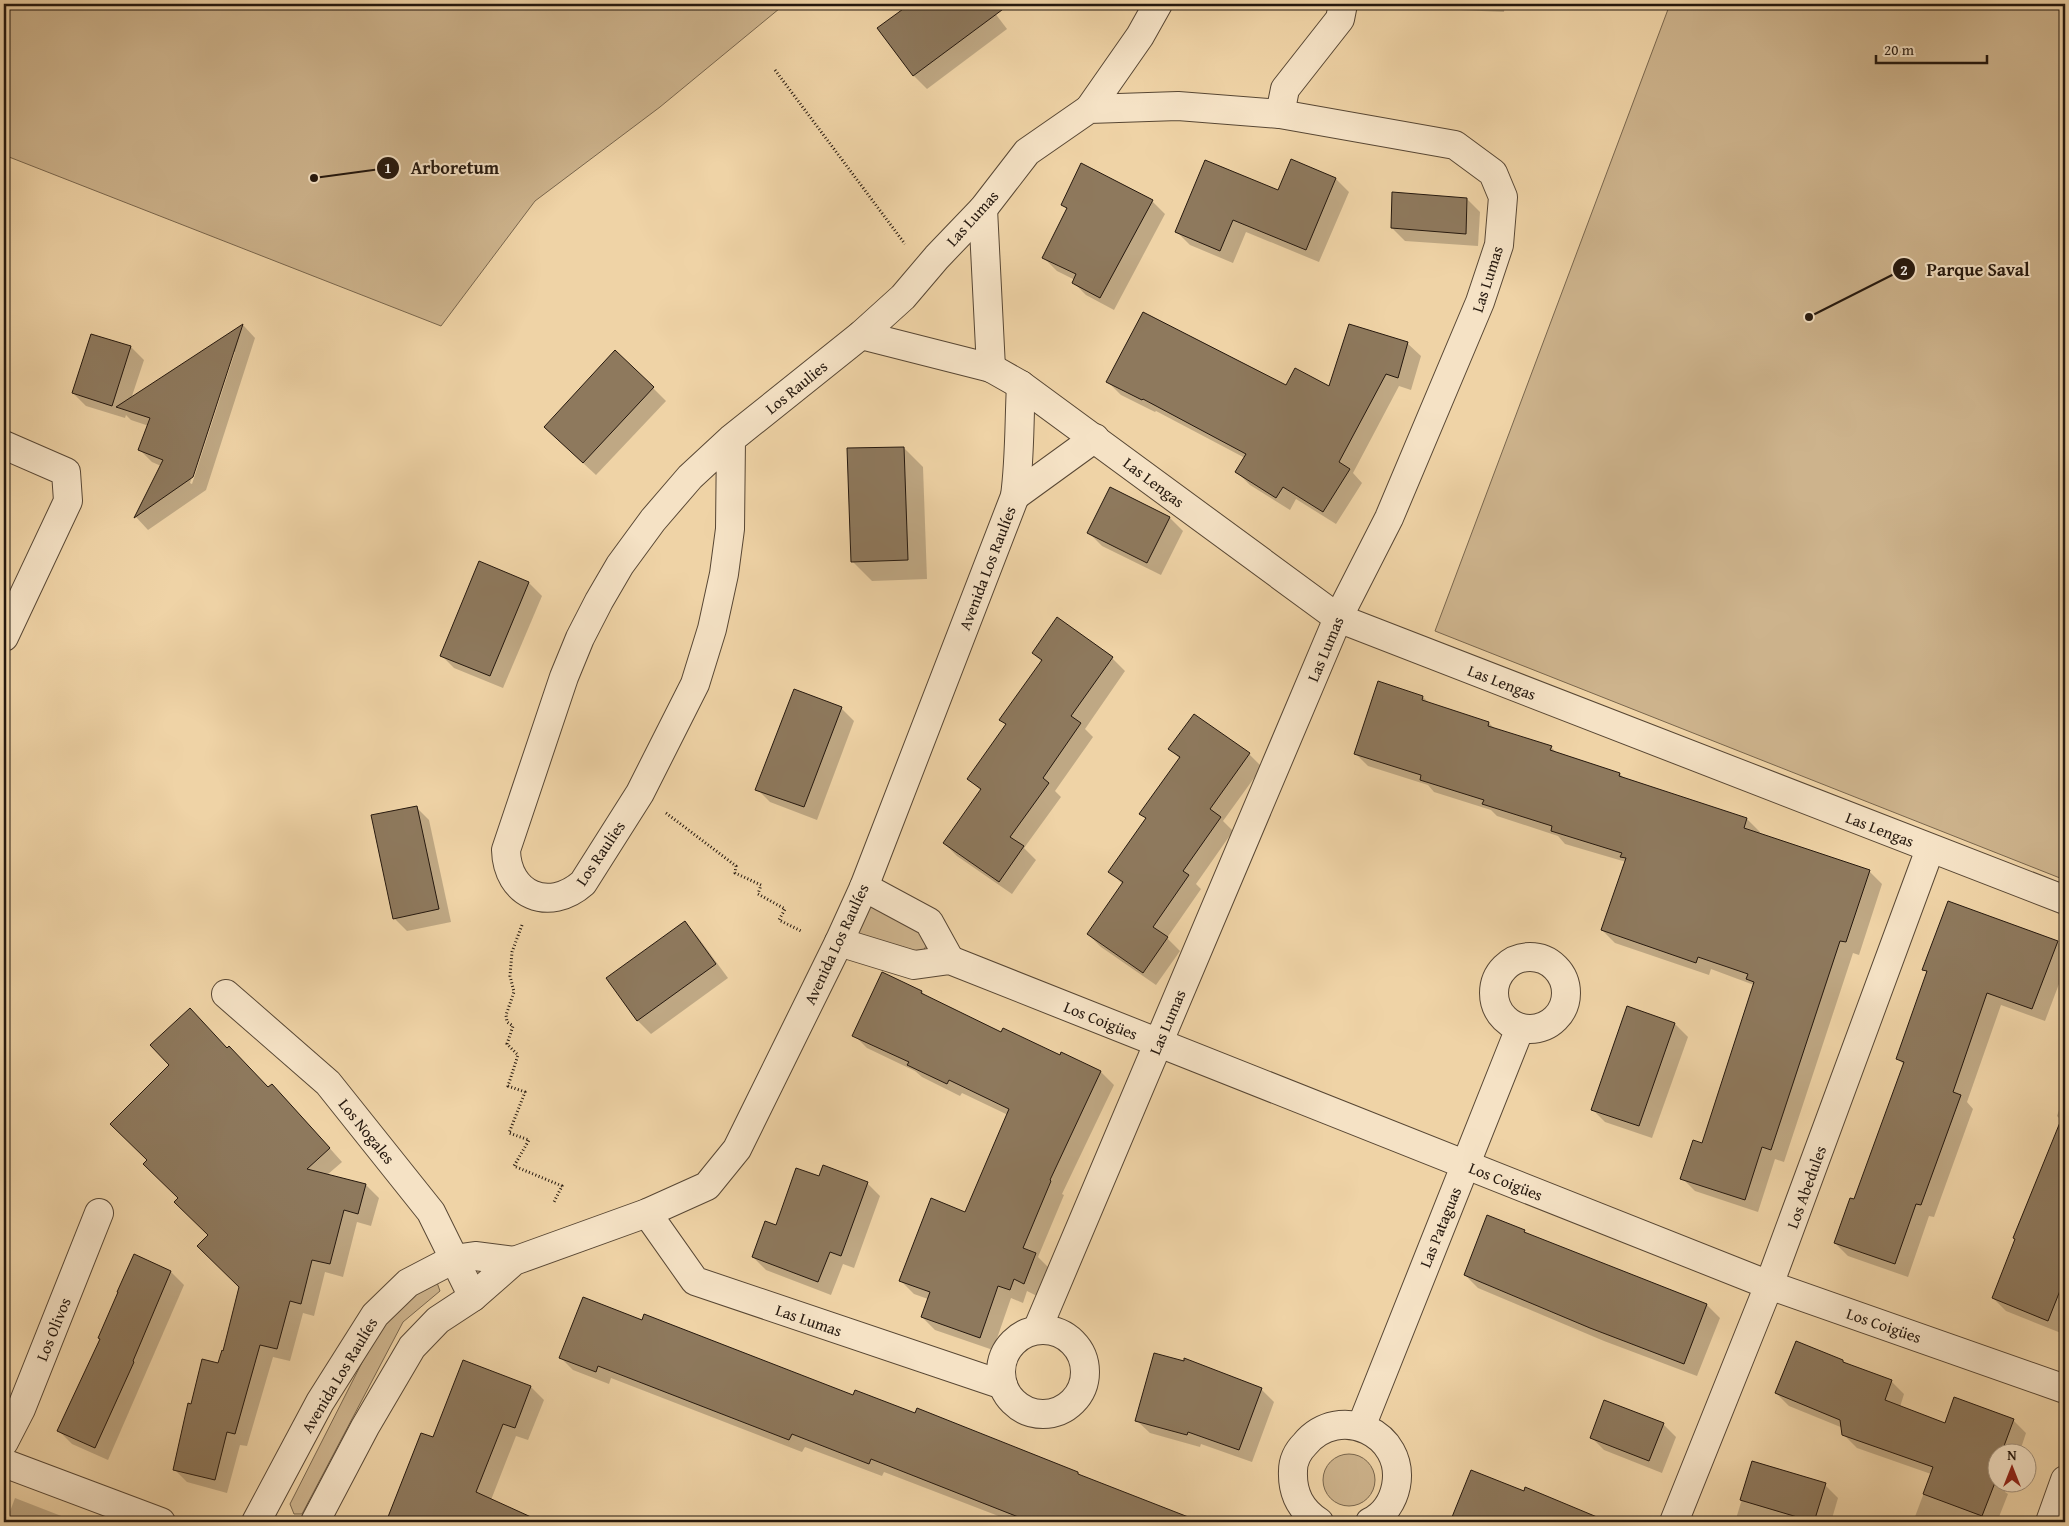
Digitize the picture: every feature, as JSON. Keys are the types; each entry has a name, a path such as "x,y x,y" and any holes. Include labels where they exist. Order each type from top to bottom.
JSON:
{"street":[{"name":"Las Lumas","path":"861,335 903,297 983,209 1027,152 1089,109 1140,36 1158,4"},
{"path":"1280,114 1285,89 1340,18 1343,4"},
{"name":"Las Lumas","path":"1037,1330 1338,618 1389,518 1480,302 1500,245 1503,197 1493,173 1455,145 1280,114 1178,106 1089,109"},
{"path":"983,209 991,368"},
{"name":"Las Lengas","path":"861,335 991,368 1021,385 1338,618 2065,900"},
{"name":"Los Raulies","path":"731,439 730,529 724,574 712,629 694,684 640,793 583,883 572,892 559,898 545,899 532,895 520,888 511,876 506,864 506,850 564,677 580,638 620,565 653,520 690,477 731,439 861,335"},
{"name":"Avenida Los Raulíes","path":"315,1522 365,1427 412,1346 438,1320 473,1297 514,1261 648,1213 707,1186 737,1149 864,887 1015,496 1019,463 1018,436 1021,385"},
{"name":"Avenida Los Raulíes","path":"1015,496 1095,438"},
{"path":"4,445 66,472 68,501 4,637"},
{"name":"Los Abedules","path":"1674,1522 1769,1286 1930,849"},
{"path":"864,887 929,922 950,960"},
{"name":"Los Coigües","path":"839,942 914,965 950,960 1769,1286 2065,1389"},
{"name":"Los Nogales","path":"226,994 328,1082 432,1212 473,1297"},
{"name":"Las Pataguas","path":"1361,1427 1520,1028"},
{"name":"Los Olivos","path":"4,1442 21,1409 99,1213"},
{"name":"Las Lumas","path":"648,1213 694,1281 1003,1385"},
{"name":"Avenida Los Raulíes","path":"256,1522 320,1402 375,1315 408,1283 454,1259 475,1256 514,1261"},
{"path":"1037,1330 1051,1330 1065,1336 1076,1345 1083,1358 1086,1371 1084,1385 1078,1396 1068,1406 1056,1412 1043,1414 1030,1412 1018,1406 1008,1397 1000,1370 1004,1356 1011,1344 1023,1335 1037,1330"},
{"path":"1320,1522 1309,1516 1298,1501 1292,1485 1293,1467 1299,1450 1311,1436 1326,1428 1343,1424 1361,1427 1376,1435 1388,1446 1395,1462 1397,1478 1394,1495 1385,1510 1370,1522"},
{"path":"4,1463 161,1522"},
{"path":"2050,1522 2065,1480"}],"path":[{"path":"775,70 925,271"},
{"path":"640,793 736,866 736,873 761,884 758,894 785,909 779,920 801,931"},
{"path":"532,895 512,952 510,976 514,992 506,1015 507,1022 513,1026 507,1044 518,1055 508,1086 525,1092 510,1133 529,1140 514,1166 562,1186 554,1202"}],"shaded area":[{"path":"4,4 785,4 660,107 535,201 441,326 4,155"},
{"path":"1670,4 2065,4 2065,880 1435,631"},
{"path":"872,900 917,928 927,945 919,956 852,938"},
{"path":"435,1277 440,1291 403,1322 302,1514 294,1514 290,1504 376,1335 394,1309"},
{"path":"1344,1454 1354,1454 1368,1461 1375,1475 1375,1485 1368,1499 1354,1506 1344,1506 1334,1502 1327,1495 1323,1485 1323,1475 1327,1465 1334,1458"}],"building":[{"path":"910,4 1010,4 913,76 877,28"},
{"path":"1291,159 1336,178 1306,250 1233,220 1220,251 1175,232 1205,160 1278,190"},
{"path":"1081,163 1153,200 1100,298 1072,283 1076,274 1042,258 1067,208 1061,205"},
{"path":"1392,192 1467,198 1466,234 1391,228"},
{"path":"1143,312 1286,385 1295,368 1329,386 1349,324 1408,342 1398,378 1386,374 1339,462 1350,469 1323,512 1283,487 1276,498 1235,472 1246,454 1143,399 1106,382"},
{"path":"243,324 193,477 134,518 163,460 138,450 150,418 116,407"},
{"path":"91,334 131,346 112,406 72,393"},
{"path":"615,350 654,387 583,463 544,427"},
{"path":"904,447 908,560 851,562 847,448"},
{"path":"1110,487 1170,517 1147,563 1087,533"},
{"path":"479,561 529,582 490,676 440,656"},
{"path":"1057,617 1113,657 1071,716 1081,723 1043,778 1049,783 1010,837 1024,846 999,882 943,843 981,789 967,779 1006,724 999,720 1042,660 1032,653"},
{"path":"1378,681 1423,696 1422,700 1489,722 1488,726 1552,746 1550,750 1620,773 1619,776 1747,818 1744,828 1870,870 1846,942 1840,941 1771,1150 1762,1147 1745,1200 1680,1179 1693,1140 1702,1143 1754,982 1746,979 1748,974 1698,957 1696,963 1601,930 1626,858 1620,857 1622,853 1551,831 1552,826 1482,804 1484,800 1420,780 1421,775 1354,754"},
{"path":"794,689 842,707 804,807 755,790"},
{"path":"1194,714 1250,753 1210,809 1221,817 1183,871 1189,875 1153,927 1168,937 1143,973 1087,934 1123,882 1108,872 1146,818 1139,814 1180,757 1168,749"},
{"path":"417,806 439,909 393,919 371,815"},
{"path":"1948,901 2058,941 2032,1009 1987,993 1953,1092 1961,1095 1921,1205 1916,1204 1895,1264 1834,1243 1850,1198 1854,1199 1904,1062 1896,1059 1927,971 1922,970"},
{"path":"685,921 716,964 637,1021 606,978"},
{"path":"882,972 1001,1032 1003,1028 1060,1055 1061,1052 1101,1071 1050,1180 1023,1248 1036,1253 1024,1284 1014,1279 1010,1290 998,1286 980,1338 921,1317 930,1292 899,1281 931,1198 965,1212 1009,1109 949,1080 947,1084 907,1065 909,1062 852,1036"},
{"path":"1627,1006 1675,1023 1639,1126 1591,1110"},
{"path":"190,1008 227,1048 229,1046 268,1087 272,1084 330,1148 307,1169 366,1184 358,1214 344,1210 330,1264 312,1260 301,1304 290,1301 277,1349 260,1345 235,1434 227,1432 215,1480 173,1470 188,1403 191,1404 202,1359 218,1363 223,1351 239,1287 197,1246 208,1235 174,1202 178,1198 143,1164 147,1160 110,1124 169,1065 150,1045"},
{"path":"2063,1115 2065,1115 2065,1278 2048,1321 1992,1298 2015,1239 2013,1238"},
{"path":"823,1165 868,1182 841,1256 830,1252 818,1282 752,1257 765,1221 776,1225 796,1168 819,1176"},
{"path":"1487,1215 1525,1230 1524,1232 1707,1304 1684,1364 1590,1328 1464,1275"},
{"path":"134,1254 171,1271 134,1362 95,1448 57,1431 100,1339 98,1338"},
{"path":"583,1297 642,1320 644,1314 853,1395 855,1390 915,1413 917,1408 1196,1520 1196,1522 1031,1522 871,1459 869,1464 792,1434 789,1440 598,1366 596,1372 559,1358"},
{"path":"1796,1341 1843,1360 1843,1362 1892,1380 1885,1400 1945,1423 1954,1397 2014,1419 2005,1444 1986,1444 1986,1494 1991,1494 1982,1516 1923,1494 1933,1467 1842,1435 1840,1420 1775,1393"},
{"path":"1154,1353 1184,1361 1184,1358 1262,1388 1239,1450 1188,1432 1187,1435 1135,1421"},
{"path":"463,1360 531,1386 515,1428 503,1424 476,1492 542,1522 386,1522 421,1433 433,1437"},
{"path":"1604,1400 1664,1423 1649,1461 1590,1438"},
{"path":"1752,1461 1826,1483 1814,1522 1740,1500"},
{"path":"1471,1470 1524,1491 1525,1487 1609,1522 1450,1522"}],"place":[{"name":"Arboretum","path":"314,178"},
{"name":"Parque Saval","path":"1809,317"}]}
